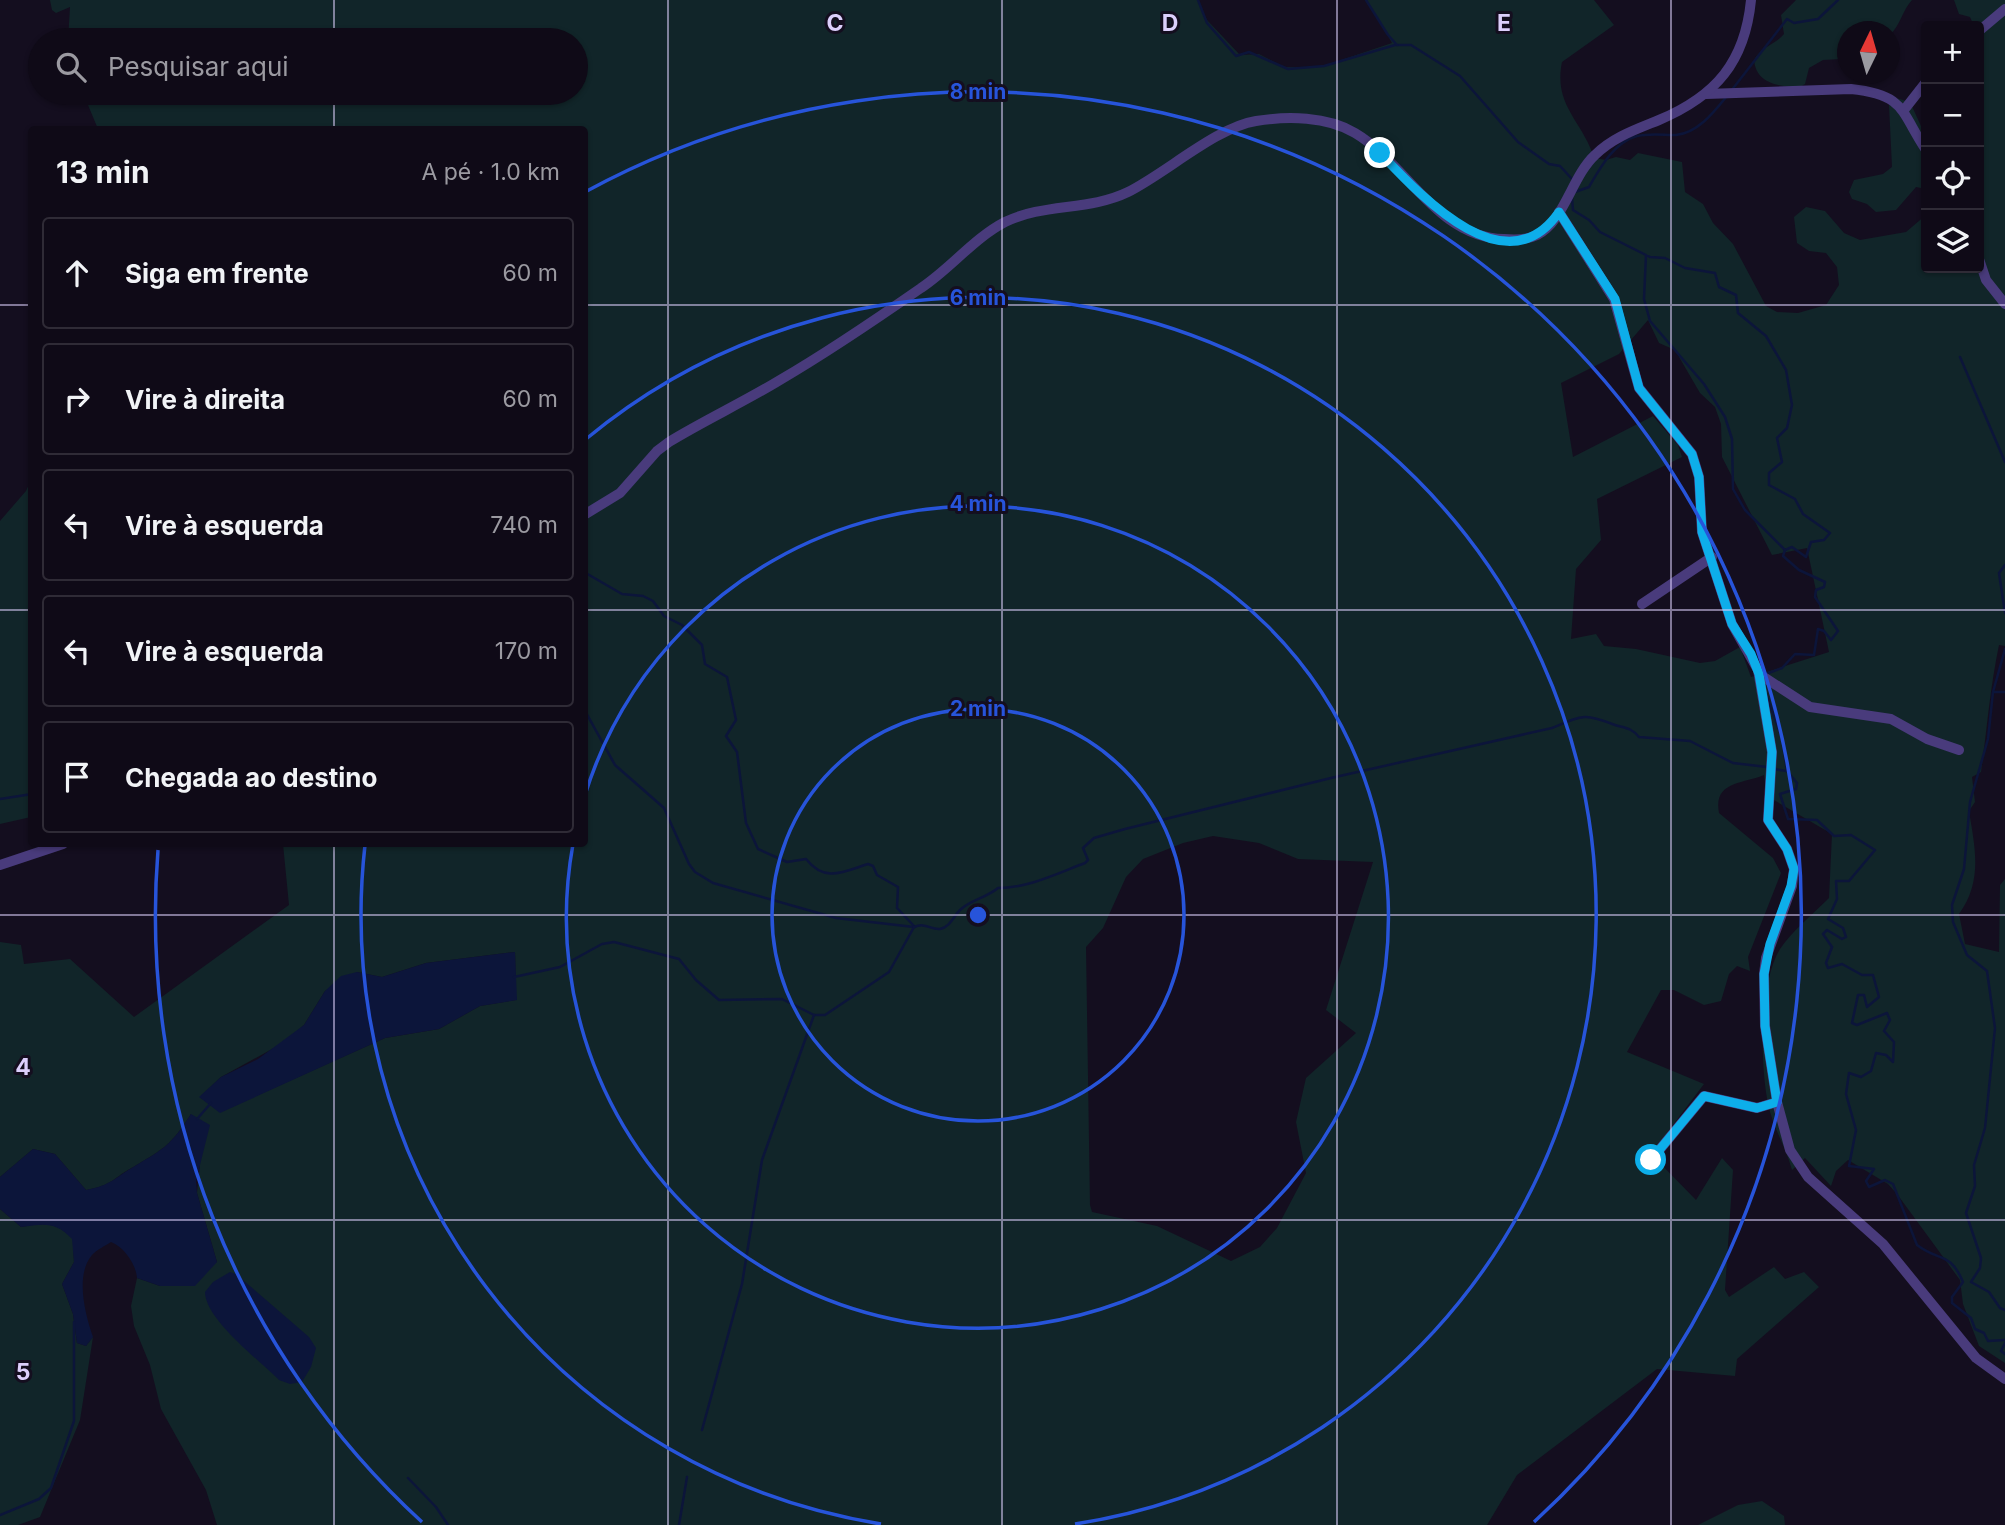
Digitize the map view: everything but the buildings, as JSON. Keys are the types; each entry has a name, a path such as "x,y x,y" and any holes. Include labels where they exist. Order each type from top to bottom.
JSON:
{"street":[{"path":"588,513 620,493 657,451 669,442 817,358 923,287 1005,223 1035,213 1108,201 1132,190 1224,134 1252,121 1320,121 1356,133 1452,220 1496,239 1520,240 1538,235 1559,212 1579,173 1595,155 1623,135 1666,117 1706,94 1722,79 1744,43 1751,0"},
{"path":"1984,27 2005,9"},
{"path":"1904,110 1924,84"},
{"path":"1706,94 1851,89 1887,97 1904,110 1924,147"},
{"path":"1559,212 1615,299 1639,388 1692,454 1699,477 1702,532 1732,624 1751,654 1759,674 1772,752 1768,820 1787,849 1794,869 1791,886 1770,944 1764,974 1765,1026 1777,1102 1790,1150 1808,1177 1883,1244 1976,1358 2005,1379"},
{"path":"1984,273 2005,304"},
{"path":"1642,604 1712,557"},
{"path":"1759,674 1810,707 1891,719 1927,739 1959,750"},
{"path":"0,865 54,847"},
{"path":"1651,1160 1704,1096 1757,1108 1777,1102"}],"green space":[{"path":"50,0 1198,0 1207,20 1240,55 1259,54 1284,67 1320,67 1392,43 1367,0 1594,0 1614,25 1562,62 1560,77 1565,102 1594,158 1606,160 1616,157 1630,160 1638,153 1682,162 1685,192 1703,204 1713,223 1733,244 1766,306 1777,312 1798,313 1826,305 1839,285 1837,267 1826,253 1809,251 1797,243 1794,217 1806,207 1825,211 1844,233 1860,240 1906,232 1921,219 1921,273 1984,273 1984,21 1972,21 1970,17 1959,14 1954,0 2005,0 2005,646 1999,645 1981,772 1972,777 1975,802 1969,811 1975,851 1974,877 1967,902 1959,914 1965,944 1999,952 2000,885 2005,879 2005,1363 1979,1346 1963,1304 1960,1280 1888,1184 1848,1160 1836,1171 1831,1186 1805,1158 1792,1170 1773,1120 1765,1087 1765,1003 1773,964 1780,949 1829,898 1832,834 1767,796 1764,775 1731,785 1725,789 1718,803 1719,813 1773,858 1781,873 1748,957 1750,971 1737,966 1729,974 1721,1001 1704,1005 1674,990 1661,990 1627,1052 1704,1084 1651,1154 1696,1200 1722,1158 1733,1170 1725,1290 1729,1297 1774,1267 1785,1279 1804,1272 1819,1287 1737,1359 1735,1376 1657,1369 1517,1475 1487,1525 217,1525 206,1490 161,1409 150,1365 134,1326 131,1306 137,1278 160,1286 217,1262 197,1193 200,1164 191,1114 167,1145 102,1186 86,1190 55,1154 33,1149 0,1177 0,942 21,945 24,964 70,959 134,1017 289,905 283,847 588,847 588,126 97,126 88,105 588,105 588,28 69,28 70,7 56,13 52,10","holes":["1648,320 1659,343 1675,350 1700,393 1715,407 1721,424 1722,457 1772,555 1807,548 1829,652 1751,677 1740,647 1715,661 1700,663 1636,649 1604,646 1596,634 1571,639 1576,569 1601,540 1597,499 1682,457 1678,445 1653,416 1573,457 1561,383 1619,354","1213,836 1259,843 1298,859 1373,862 1326,1010 1356,1033 1306,1078 1296,1122 1306,1173 1277,1228 1260,1247 1231,1261 1157,1226 1092,1212 1086,947 1103,928 1126,877 1143,859 1183,843","515,952 516,1000 480,1006 439,1029 385,1038 220,1112 200,1097 221,1077 283,1043 304,1025 325,991 357,972 382,977 426,963"]},
{"path":"1796,0 1912,0 1900,21 1837,21 1837,59 1823,60 1809,68 1805,84 1800,87 1770,82 1759,74 1756,68 1754,60 1760,52 1784,34 1781,15"},
{"path":"1896,98 1910,102 1921,126 1921,188 1916,187 1896,210 1876,212 1867,204 1852,199 1849,192 1854,180 1883,174 1892,167 1889,105"},
{"path":"28,487 28,818 0,824 0,521"},
{"path":"0,1209 21,1227 55,1226 73,1239 74,1262 62,1284 73,1314 77,1343 86,1346 93,1337 80,1420 40,1517 18,1525 0,1525"},
{"path":"1762,1501 1784,1516 1785,1525 1698,1525 1738,1505"}],"water":[{"path":"515,952 517,1000 480,1006 439,1029 385,1038 220,1113 199,1097 221,1077 258,1059 304,1025 325,991 341,976 357,972 382,977 426,963"},
{"path":"191,1114 210,1125 196,1181 217,1262 195,1286 160,1286 137,1278 128,1257 111,1242 94,1253 87,1263 83,1295 93,1337 86,1346 77,1343 73,1314 62,1284 74,1262 72,1239 60,1229 49,1225 21,1227 0,1209 0,1177 33,1149 55,1154 86,1190 102,1186 161,1150 178,1133"},
{"path":"230,1272 236,1274 309,1337 316,1348 311,1367 302,1382 290,1384 279,1380 234,1339 214,1314 207,1303 205,1292 213,1282"}],"waterway":[{"path":"1198,0 1207,23 1236,56 1249,52 1288,69 1324,66 1395,45 1411,45 1460,76 1518,142 1549,164 1560,166 1572,179"},
{"path":"1366,0 1397,45"},
{"path":"1731,91 1787,19 1794,23 1818,19 1838,0"},
{"path":"1575,192 1589,187 1621,144 1637,136 1676,135 1691,130 1705,121 1727,96"},
{"path":"1572,198 1573,210 1589,220 1600,232 1650,257 1665,258 1685,268 1715,273 1719,287 1736,295 1738,313 1766,336 1786,370 1792,405 1787,428 1777,438 1782,462 1769,473 1769,485 1795,499 1803,514 1830,533 1824,540 1811,542 1806,557 1792,547 1785,550 1745,510 1733,489 1732,439 1725,417 1704,384 1650,321 1644,299 1646,255"},
{"path":"1960,357 2005,462"},
{"path":"1766,674 1782,668 1795,654 1814,655 1818,629 1824,631 1831,640 1838,631 1815,597 1816,590 1824,587 1825,582 1799,570 1783,556 1785,550"},
{"path":"2005,565 1999,573 2005,613"},
{"path":"588,574 622,594 643,596 653,601 664,616 682,625 702,645 705,664 727,677 736,720 726,736 737,752 746,823 758,849 787,862 806,859 820,871 827,873 835,874 868,864 873,866 877,875 898,887 897,908 915,927"},
{"path":"2005,649 1993,692 1988,739 1970,802 1964,869 1952,905 1953,922 1967,955 1987,971 1995,1028 1985,1128 1974,1165 1975,1186 1966,1213 1981,1258 1980,1268 1971,1282 1989,1292 2000,1308 2005,1310"},
{"path":"1993,692 2005,692"},
{"path":"1766,694 1782,738 1787,771 1797,783 1796,789 1780,794 1788,819 1817,820 1834,836 1851,835 1875,850 1849,881 1836,881 1837,899 1828,919 1843,928 1846,937 1842,939 1827,930 1823,934 1832,947 1826,963 1828,968 1842,964 1862,975 1873,975 1879,997 1867,1007 1864,995 1858,995 1852,1023 1857,1025 1887,1013 1890,1020 1884,1031 1894,1042 1893,1062 1886,1055 1876,1053 1871,1071 1861,1077 1849,1073 1846,1094 1856,1130 1849,1166 1874,1169 1866,1181 1869,1187 1885,1180 1893,1184 1917,1245 1949,1261 1963,1282 1952,1297 1952,1303 1971,1318 1975,1329 1984,1333 1988,1341 2005,1340"},
{"path":"588,716 615,765 664,808 695,872 713,883 836,918 914,927"},
{"path":"514,977 560,967 602,944 614,942 679,959 696,980 719,1000 782,999 814,1015 825,1015 889,972 914,927 922,925 943,928 964,907 998,888 1031,883 1085,863 1088,860 1083,848 1094,838 1125,829 1331,778 1552,728 1584,717 1628,729 1639,737 1690,741 1733,763 1767,767"},
{"path":"1773,769 1787,771"},
{"path":"0,799 28,795"},
{"path":"702,1430 742,1284 762,1160 814,1015"},
{"path":"197,1119 211,1103"},
{"path":"0,1515 39,1499 51,1488 74,1421 74,1322"},
{"path":"2005,1343 2001,1351 2005,1354"},
{"path":"679,1525 687,1477"},
{"path":"408,1478 436,1507 448,1525"}],"route":[{"path":"1380,153 1436,208 1472,232 1496,239 1520,240 1538,235 1559,212 1615,299 1639,388 1687,444 1692,454 1699,477 1702,532 1732,624 1758,670 1772,752 1768,820 1787,849 1794,869 1794,877 1766,958 1764,974 1765,1026 1777,1102 1757,1108 1704,1096 1651,1160"}]}
